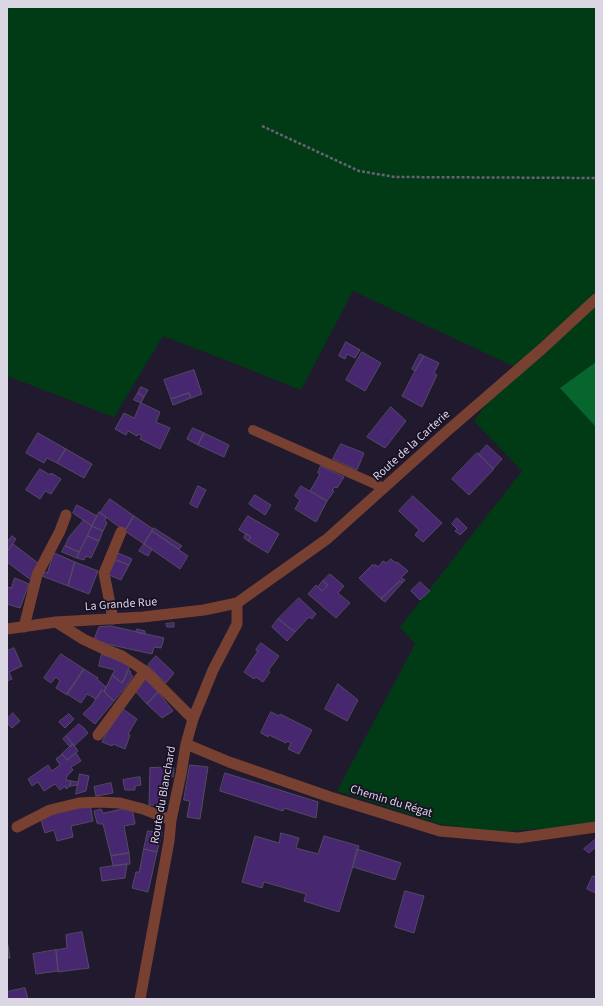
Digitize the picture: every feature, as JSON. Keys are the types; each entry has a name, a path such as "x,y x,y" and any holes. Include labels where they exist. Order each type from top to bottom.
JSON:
{"street":[{"name":"Route de la Carterie","path":"237,603 328,539 596,299"},
{"path":"24,626 37,575 60,531 66,515"},
{"path":"113,619 104,572 120,532"},
{"name":"La Grande Rue","path":"7,629 56,622 143,617 204,610 237,603"},
{"name":"Route du Blanchard","path":"140,999 169,841 171,820 182,774 186,744 193,719 214,670 237,624 237,603"},
{"path":"56,622 83,639 122,656 145,671 193,719"},
{"path":"98,735 145,671"},
{"name":"Chemin du Régat","path":"186,744 229,762 330,797 440,831 518,838 596,827"},
{"path":"17,827 50,810 98,802 120,803 143,809 171,820"}],"lane":[{"path":"253,430 384,488"}],"path":[{"path":"262,126 359,171 395,177 596,178"}],"green space":[{"path":"7,7 596,7 596,825 496,832 439,824 337,791 415,644 400,627 522,471 474,421 513,366 353,291 301,390 163,336 114,417 7,376"},
{"path":"596,362 596,427 560,388"}],"building":[{"path":"346,342 360,350 355,358 347,354 345,359 339,356"},
{"path":"362,352 381,363 365,391 346,380"},
{"path":"420,354 424,356 415,371 412,369"},
{"path":"424,356 439,363 434,373 437,375 422,407 402,396"},
{"path":"194,370 202,394 191,398 189,393 171,399 164,380"},
{"path":"141,387 148,390 144,397 138,393"},
{"path":"138,393 144,397 141,403 134,400"},
{"path":"189,393 191,398 173,405 171,399"},
{"path":"141,403 160,412 156,422 170,428 160,449 140,439 142,436 138,434 137,436 128,431 126,435 115,429 124,413 134,418"},
{"path":"391,407 406,421 385,448 367,437"},
{"path":"193,428 204,433 198,445 187,439"},
{"path":"38,433 66,449 57,463 47,458 44,463 26,453"},
{"path":"204,433 229,445 224,457 198,445"},
{"path":"341,444 364,453 357,470 333,459"},
{"path":"487,445 502,459 493,469 479,454"},
{"path":"66,449 92,464 84,478 57,463"},
{"path":"477,453 494,469 469,495 452,479"},
{"path":"321,466 344,477 337,488 335,487 332,490 334,491 327,501 310,491 320,474 318,473"},
{"path":"40,469 61,479 51,494 45,491 40,499 26,490"},
{"path":"198,486 206,490 197,508 190,504"},
{"path":"301,486 327,501 316,522 295,509 300,500 295,496"},
{"path":"255,495 271,505 265,515 249,504"},
{"path":"413,496 442,523 423,542 415,535 419,530 399,511"},
{"path":"110,499 134,516 125,531 100,513"},
{"path":"77,505 97,516 92,526 73,513"},
{"path":"99,512 106,517 105,520 107,523 103,531 92,526"},
{"path":"134,516 153,529 144,544 125,531"},
{"path":"248,516 279,534 268,553 248,541 251,537 239,530"},
{"path":"457,518 467,528 460,535 455,531 457,529 452,524"},
{"path":"84,520 92,526 79,552 65,546 69,537"},
{"path":"92,526 103,531 99,541 88,536"},
{"path":"154,528 182,546 179,549 152,531"},
{"path":"152,531 188,556 180,569 144,544"},
{"path":"246,534 251,537 248,541 244,538"},
{"path":"12,536 16,539 7,552 7,539 9,540"},
{"path":"88,536 99,541 91,558 86,556 84,560 77,558"},
{"path":"13,544 38,563 31,580 7,562 7,552"},
{"path":"144,544 152,549 148,556 139,551"},
{"path":"65,546 79,552 77,558 62,552"},
{"path":"54,553 75,562 68,586 42,576 43,571 47,573"},
{"path":"118,553 132,559 129,565 116,560"},
{"path":"391,559 408,571 401,578 405,580 402,583 400,581 381,599 359,578 372,565 376,565 378,567 383,561 386,563"},
{"path":"116,560 129,565 121,580 109,575"},
{"path":"75,562 98,571 89,594 68,586"},
{"path":"330,574 344,586 338,593 350,603 336,618 308,594 316,585 322,591 328,585 323,581"},
{"path":"15,578 29,584 20,608 7,604 7,587 11,588"},
{"path":"323,581 328,585 322,591 318,587"},
{"path":"400,581 402,583 385,602 381,599"},
{"path":"420,582 430,591 420,600 411,591"},
{"path":"299,598 316,614 312,619 309,617 295,632 278,619"},
{"path":"278,619 295,632 287,641 272,627"},
{"path":"174,623 174,627 167,627 166,624"},
{"path":"111,626 164,638 161,648 154,647 152,654 107,644 94,639 99,627"},
{"path":"137,629 145,631 145,634 136,632"},
{"path":"261,643 279,656 268,671 270,672 263,682 256,677 254,679 244,672 258,651 256,650"},
{"path":"14,648 22,666 9,672 12,679 7,681 7,651"},
{"path":"61,654 84,669 67,695 56,688 60,681 56,677 51,683 44,678"},
{"path":"102,654 130,666 122,683 112,675 115,670 99,666"},
{"path":"156,656 174,673 166,683 148,665"},
{"path":"84,669 98,678 97,679 106,687 104,692 102,690 96,699 87,694 81,703 67,694"},
{"path":"129,670 131,672 130,674 133,676 114,701 104,692 112,675 122,683"},
{"path":"146,680 158,692 147,704 135,691"},
{"path":"338,684 358,700 347,721 325,709"},
{"path":"102,690 114,701 95,724 83,714 92,705"},
{"path":"158,692 173,711 162,718 147,704"},
{"path":"123,709 137,719 128,734 130,735 125,749 113,744 112,746 102,742"},
{"path":"271,712 279,716 280,714 312,730 299,754 288,749 291,743 287,741 286,743 269,735 268,737 261,733"},
{"path":"13,713 20,721 12,728 7,723 7,719"},
{"path":"69,714 74,719 65,728 59,722"},
{"path":"79,724 88,733 74,746 66,736"},
{"path":"66,736 73,744 70,747 63,739"},
{"path":"73,744 78,751 67,760 62,754"},
{"path":"76,753 81,761 71,767 73,770 67,776 66,780 71,781 70,786 66,789 65,786 60,790 55,784 44,791 38,782 32,786 28,779 48,765 52,771 60,765 56,759 62,754 67,760"},
{"path":"190,765 208,767 200,819 187,817 190,801 184,800"},
{"path":"150,768 174,768 173,777 167,776 166,805 149,805"},
{"path":"225,773 318,802 316,818 284,808 283,811 220,791"},
{"path":"80,774 89,776 86,791 76,794"},
{"path":"140,777 141,785 135,786 135,790 125,790 123,780"},
{"path":"71,781 78,782 78,785 70,786"},
{"path":"111,783 113,793 96,796 94,787"},
{"path":"90,804 93,821 71,826 73,837 57,841 54,830 45,833 40,817"},
{"path":"132,807 135,824 124,826 129,853 111,856 103,824 97,823 94,811 101,809 103,813"},
{"path":"148,831 162,832 157,852 144,849"},
{"path":"281,833 299,838 296,848 318,854 324,836 359,846 339,912 304,901 306,894 264,882 262,888 242,882 255,836 279,843"},
{"path":"595,840 596,847 589,853 584,849"},
{"path":"144,849 157,852 148,892 132,888 136,872 139,872"},
{"path":"357,849 401,863 395,880 353,867"},
{"path":"129,853 130,864 113,866 111,856"},
{"path":"127,864 125,878 102,881 100,868"},
{"path":"593,876 596,877 596,893 587,889"},
{"path":"405,891 424,896 414,933 395,927"},
{"path":"82,932 89,968 58,972 56,950 67,948 66,935"},
{"path":"7,940 10,958 7,958"},
{"path":"56,950 58,971 36,974 33,954"},
{"path":"25,988 28,999 7,999 7,992"}]}
